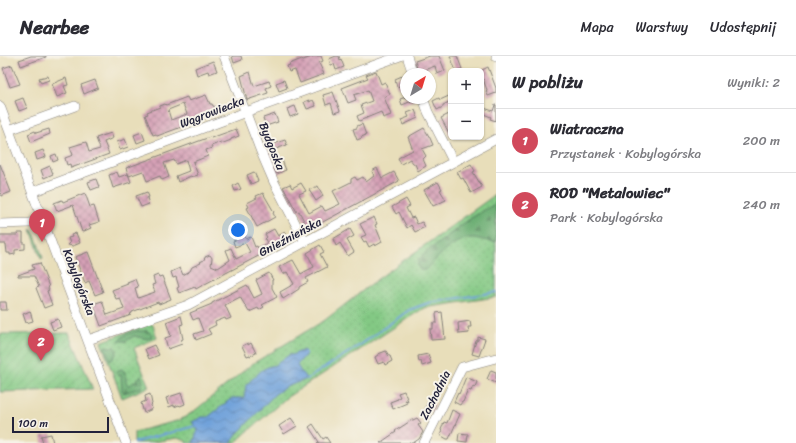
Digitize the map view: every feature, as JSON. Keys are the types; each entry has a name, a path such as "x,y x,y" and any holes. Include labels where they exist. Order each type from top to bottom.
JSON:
{"street":[{"name":"Bydgoska","path":"224,56 274,182 306,242"},
{"name":"Wągrowiecka","path":"32,192 400,56"},
{"path":"407,56 411,68"},
{"path":"425,104 453,161"},
{"name":"Kobylogórska","path":"0,106 126,443"},
{"path":"9,130 75,106"},
{"name":"Gnieźnieńska","path":"88,340 188,305 496,139"},
{"path":"0,224 30,223 42,219"},
{"name":"Zachodnia","path":"424,443 462,367 496,358"}],"green space":[{"path":"496,194 496,297 424,308 286,398 235,443 186,443 186,441 177,438 148,443 134,443 134,432 180,420 193,412 252,364 325,320 379,278"},
{"path":"496,202 496,242 474,238 460,241 447,249 425,270 420,270 418,261 424,254 471,218"},
{"path":"31,229 34,232 43,258 41,259"},
{"path":"150,323 153,325 157,338 134,348 149,387 122,398 101,342"},
{"path":"136,331 147,331 152,334 151,338 147,339 134,336 126,341 119,341 129,333"},
{"path":"69,333 93,389 0,392 0,334"},
{"path":"106,346 114,347 117,350 112,360 110,360 105,348"},
{"path":"122,369 126,373 126,382 129,386 141,376 143,385 141,388 124,393 122,391 121,375 118,376 116,373 118,370"}],"water":[{"path":"304,350 307,353 297,365 307,379 286,387 275,394 238,433 231,443 193,443 198,430 192,422 202,417 208,417 232,398 244,398 246,385 262,370 275,365 289,355"}],"building":[{"path":"31,56 46,57 21,66 19,60"},
{"path":"232,56 241,56 242,60 234,63"},
{"path":"321,56 323,61 319,63 324,74 300,83 295,70 289,72 287,66 302,59"},
{"path":"339,56 344,67 336,70 334,64 331,65 329,59"},
{"path":"430,56 439,56 445,71 437,74 435,66 429,68 417,68 415,61"},
{"path":"450,56 457,56 462,68 455,68"},
{"path":"213,61 217,71 209,74 208,71 197,75 195,68"},
{"path":"12,65 20,84 10,87 3,68"},
{"path":"488,67 496,88 496,93 488,96 484,82 484,69"},
{"path":"376,71 381,84 385,82 390,94 384,97 391,115 383,118 381,112 359,121 357,116 364,113 361,105 372,101 368,90 354,95 356,100 348,103 342,88 368,78 366,75"},
{"path":"250,72 254,86 269,81 271,86 266,88 268,93 247,100 241,76"},
{"path":"48,76 49,80 41,83 39,78"},
{"path":"400,77 400,86 397,87 395,79"},
{"path":"66,78 68,85 64,86 67,93 57,97 52,84"},
{"path":"95,80 98,88 84,94 81,85"},
{"path":"284,80 287,88 279,91 276,83"},
{"path":"333,92 340,111 334,113 331,103 326,105 323,95"},
{"path":"206,95 210,104 214,106 217,114 157,136 156,134 153,135 145,115 148,114 147,112 187,97 189,101","holes":["183,104 187,114 171,120 168,110"]},
{"path":"448,96 448,102 437,110 434,104 436,104 436,100 439,98 440,100"},
{"path":"23,98 27,108 19,111 15,101"},
{"path":"309,100 309,102 313,100 316,106 307,109 304,102"},
{"path":"496,105 496,121 490,119 491,117 484,114 484,108 493,111"},
{"path":"295,106 298,114 290,117 287,109"},
{"path":"415,110 418,118 403,125 401,120 409,117 407,113"},
{"path":"275,114 278,122 266,126 263,118"},
{"path":"448,114 448,131 441,118"},
{"path":"362,124 366,135 357,140 353,129"},
{"path":"424,128 433,145 422,149 426,156 423,159 426,166 418,171 415,164 410,159 401,164 398,158 413,150 408,137"},
{"path":"49,129 50,134 31,142 28,134 35,131 36,133"},
{"path":"236,129 239,136 221,144 221,142 211,146 212,148 206,150 208,156 193,162 198,175 191,176 178,182 176,176 189,171 186,160 176,164 174,160 164,163 169,177 162,180 160,176 147,181 143,171 129,176 126,168"},
{"path":"142,132 145,140 137,143 134,135"},
{"path":"111,133 113,138 104,142 109,154 71,168 70,164 67,165 65,158 73,155 70,147 86,142 89,152 100,149 96,138"},
{"path":"125,139 128,147 120,150 117,142"},
{"path":"269,140 271,145 285,140 287,145 273,150 277,161 281,158 286,170 277,174 264,142"},
{"path":"43,150 46,157 37,160 35,153"},
{"path":"56,154 58,160 53,162 51,156"},
{"path":"0,164 11,192 1,196 0,192"},
{"path":"471,164 475,171 473,172 482,187 471,193 463,178 461,179 457,172"},
{"path":"50,166 53,174 44,178 41,170"},
{"path":"377,168 382,178 394,172 399,181 306,231 302,224 305,223 299,211 297,212 283,187 290,184 292,188 301,183 306,191 299,194 309,213 322,206 325,211 340,204 333,191 351,182 351,179 355,177 357,180 363,177 366,182 374,176 372,171"},
{"path":"117,172 119,177 128,174 131,182 113,188 109,175"},
{"path":"254,172 258,181 251,184 247,175"},
{"path":"96,179 99,187 91,190 88,182"},
{"path":"438,182 442,189 440,190 446,200 433,206 424,190"},
{"path":"238,183 241,189 235,191 233,186"},
{"path":"318,186 323,196 316,201 309,190"},
{"path":"147,192 149,204 141,207 136,196"},
{"path":"85,193 90,207 94,206 99,222 89,225 91,228 82,232 73,205 57,211 54,203 62,200 63,202"},
{"path":"263,193 274,212 275,217 257,227 247,208 249,207 247,203"},
{"path":"406,199 410,206 406,208 411,218 414,217 417,224 422,222 425,227 415,232 411,225 407,228 399,212 396,214 392,207"},
{"path":"374,217 377,224 375,225 382,242 375,246 374,244 369,247 366,241 364,242 361,237 366,235 360,224"},
{"path":"274,229 278,236 285,232 289,240 196,289 195,287 179,293 176,277 173,278 171,272 180,268 183,275 190,271 192,267 201,263 200,262 204,260 205,257 210,255 212,258 211,265 218,268 230,260 226,250 231,248 236,259 250,252 245,243 235,247 233,241 245,236 246,239 251,237 255,247 257,246 258,248 267,243 265,239 267,237 265,234"},
{"path":"350,229 354,236 347,240 354,252 348,256 340,243 336,246 333,239"},
{"path":"17,233 23,233 23,243 25,243 25,249 15,250 15,254 10,255 10,253 7,253 6,244 0,244 0,235 18,235"},
{"path":"76,233 80,243 73,246 68,245 70,243 68,238 72,237 71,235"},
{"path":"320,245 324,252 320,254 327,267 306,278 308,282 283,299 280,292 294,284 287,272 283,274 279,267 293,260 301,274 314,267 307,253"},
{"path":"88,252 103,292 95,295 89,281 85,283 75,257"},
{"path":"40,263 49,287 49,290 47,291 52,305 44,308 36,288 39,287 34,276 18,276 34,269 32,265"},
{"path":"269,273 273,280 272,288 277,297 262,305 264,307 259,310 258,308 249,312 240,297 225,305 231,318 226,320 225,318 215,322 216,325 208,329 211,334 196,340 194,334 203,331 198,318 193,320 190,313 212,304 247,285 254,298 262,294 256,280"},
{"path":"158,275 159,277 162,276 171,299 159,304 158,302 132,312 130,314 131,315 101,326 93,304 102,301 107,315 124,309 120,298 116,299 112,290 128,284 127,282 135,279 138,287 135,288 138,298 155,292 152,285 155,284 153,277"},
{"path":"0,302 6,302 7,310 0,310"},
{"path":"30,311 33,321 26,323 23,314"},
{"path":"442,312 445,339 431,340 430,329 433,329 433,323 437,323 436,313"},
{"path":"181,316 183,324 180,325 183,339 181,340 182,344 168,349 165,338 171,336 166,322"},
{"path":"58,319 61,327 53,330 50,322"},
{"path":"470,321 471,327 468,327 469,333 459,334 458,323"},
{"path":"478,337 485,339 479,356 472,354"},
{"path":"248,343 248,345 251,343 256,353 250,356 247,356 242,346"},
{"path":"154,345 159,355 149,359 145,349"},
{"path":"386,351 392,361 385,365 384,362 378,364 375,357"},
{"path":"428,354 431,363 422,366 421,361 419,362 418,356"},
{"path":"491,370 496,372 496,383 487,379"},
{"path":"466,377 477,382 471,391 468,390 463,402 460,405 454,402"},
{"path":"404,391 408,401 405,400 407,403 393,409 390,402 398,399 400,397 398,393"},
{"path":"181,393 185,404 169,407 166,398"},
{"path":"150,394 152,409 144,413 141,403 146,401 145,396"},
{"path":"428,401 435,404 432,412 425,409"},
{"path":"452,410 460,414 449,439 447,439 440,435 444,422 447,423"},
{"path":"291,418 297,426 284,434 279,426"},
{"path":"417,418 421,423 418,425 423,432 419,439 413,443 380,443 396,432 395,431"},
{"path":"313,424 323,439 326,437 330,443 317,443 319,442 309,427"},
{"path":"459,433 468,434 467,442 458,441"},
{"path":"51,434 53,443 43,443 41,436"}],"waterway":[{"path":"307,379 363,343 409,310 428,303 496,292"},
{"path":"135,442 195,426"}],"place":[{"name":"Wiatraczna","path":"42,242"},
{"name":"ROD \"Metalowiec\"","path":"41,361"}]}
